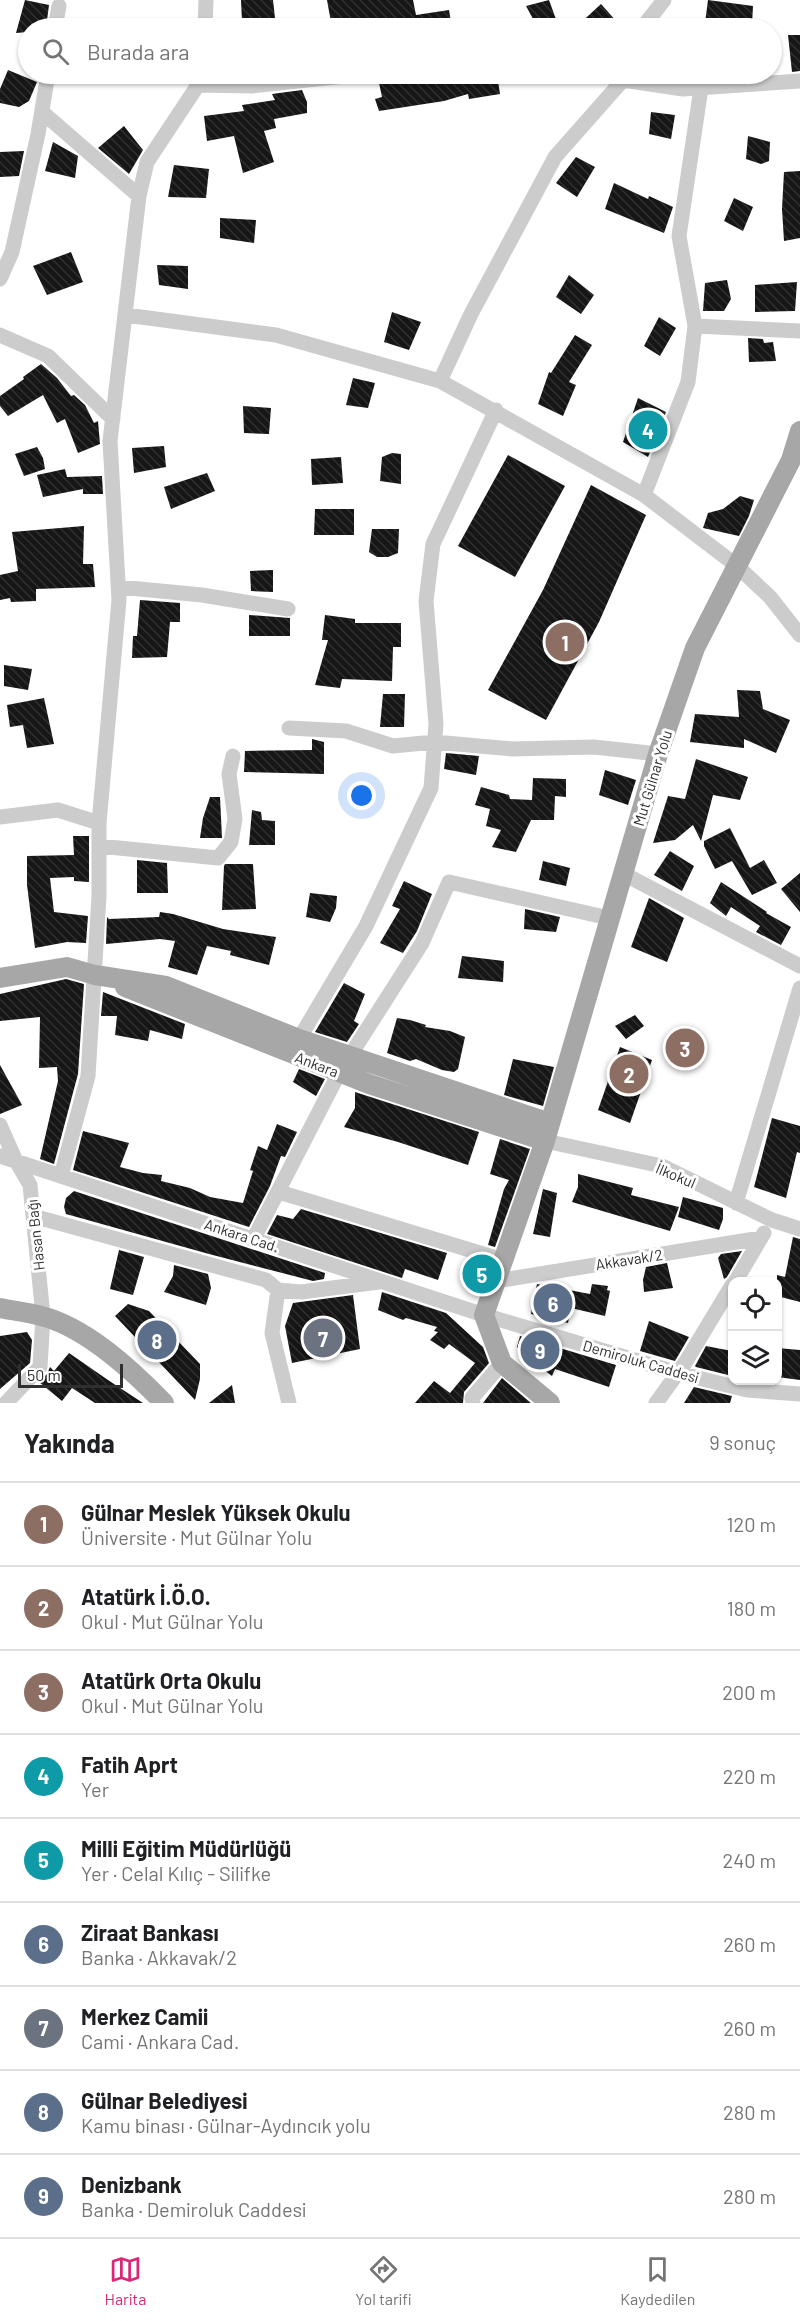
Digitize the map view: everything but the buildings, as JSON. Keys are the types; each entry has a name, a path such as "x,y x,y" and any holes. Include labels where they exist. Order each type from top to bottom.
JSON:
{"main road":[{"name":"Mut Gülnar Yolu","path":"484,1315 547,1132 658,754 695,648 791,460 800,431"},
{"name":"Ankara","path":"0,978 67,967 95,975 166,986 292,1045 339,1073 369,1084 547,1132"},
{"name":"Ankara","path":"292,1045 350,1056 547,1132"},
{"path":"0,1308 43,1316 85,1335 141,1379 164,1403"},
{"path":"484,1315 502,1363 550,1403"}],"street":[{"path":"205,18 206,0"},
{"path":"650,18 664,0"},
{"path":"57,18 59,6"},
{"path":"782,82 800,81"},
{"path":"0,279 12,252 46,84"},
{"path":"61,1176 88,1076 99,896 99,824 119,600 110,441 139,196 147,162 196,84"},
{"path":"237,84 252,86 271,84"},
{"path":"440,381 471,314 555,157 619,84"},
{"path":"650,84 683,89 758,84"},
{"path":"644,495 688,382 695,326 679,236 701,88"},
{"path":"42,112 139,196"},
{"path":"126,315 276,334 440,381 496,410 644,495 737,566 770,597 800,635"},
{"path":"695,326 800,331"},
{"path":"0,335 48,356 113,419"},
{"path":"292,1045 366,926 431,789 436,724 426,601 433,544 496,410"},
{"path":"119,587 288,609"},
{"path":"289,728 346,732 393,746 435,742 512,749 594,747 658,754"},
{"path":"99,846 218,858 231,843 235,819 229,774 233,756"},
{"path":"0,817 58,810 99,824"},
{"path":"622,873 800,966"},
{"path":"254,1238 339,1073 422,943 450,882 609,918"},
{"path":"736,1203 800,988"},
{"name":"Hasan Bağı","path":"0,1125 15,1161 30,1185 43,1316 40,1367 6,1403"},
{"name":"İlkokul","path":"547,1132 662,1166 772,1220 800,1229"},
{"name":"Ankara Cad.","path":"0,1156 484,1315"},
{"path":"279,1192 503,1260"},
{"path":"33,1216 266,1280 278,1290 301,1292 383,1281"},
{"path":"738,1277 772,1220"},
{"name":"Akkavak/2","path":"496,1281 761,1238"},
{"path":"278,1290 272,1333 289,1403"},
{"path":"656,1403 678,1373 728,1293"},
{"name":"Demiroluk Caddesi","path":"484,1315 758,1397 800,1395"},
{"path":"473,1403 472,1398 502,1363"}],"place":[{"name":"Fatih Aprt","path":"648,430"},
{"name":"Gülnar Meslek Yüksek Okulu","path":"565,642"},
{"name":"Atatürk Orta Okulu","path":"685,1048"},
{"name":"Atatürk İ.Ö.O.","path":"629,1074"},
{"name":"Milli Eğitim Müdürlüğü","path":"482,1274"},
{"name":"Ziraat Bankası","path":"553,1303"},
{"name":"Merkez Camii","path":"323,1338"},
{"name":"Gülnar Belediyesi","path":"157,1340"},
{"name":"Denizbank","path":"540,1350"}]}
